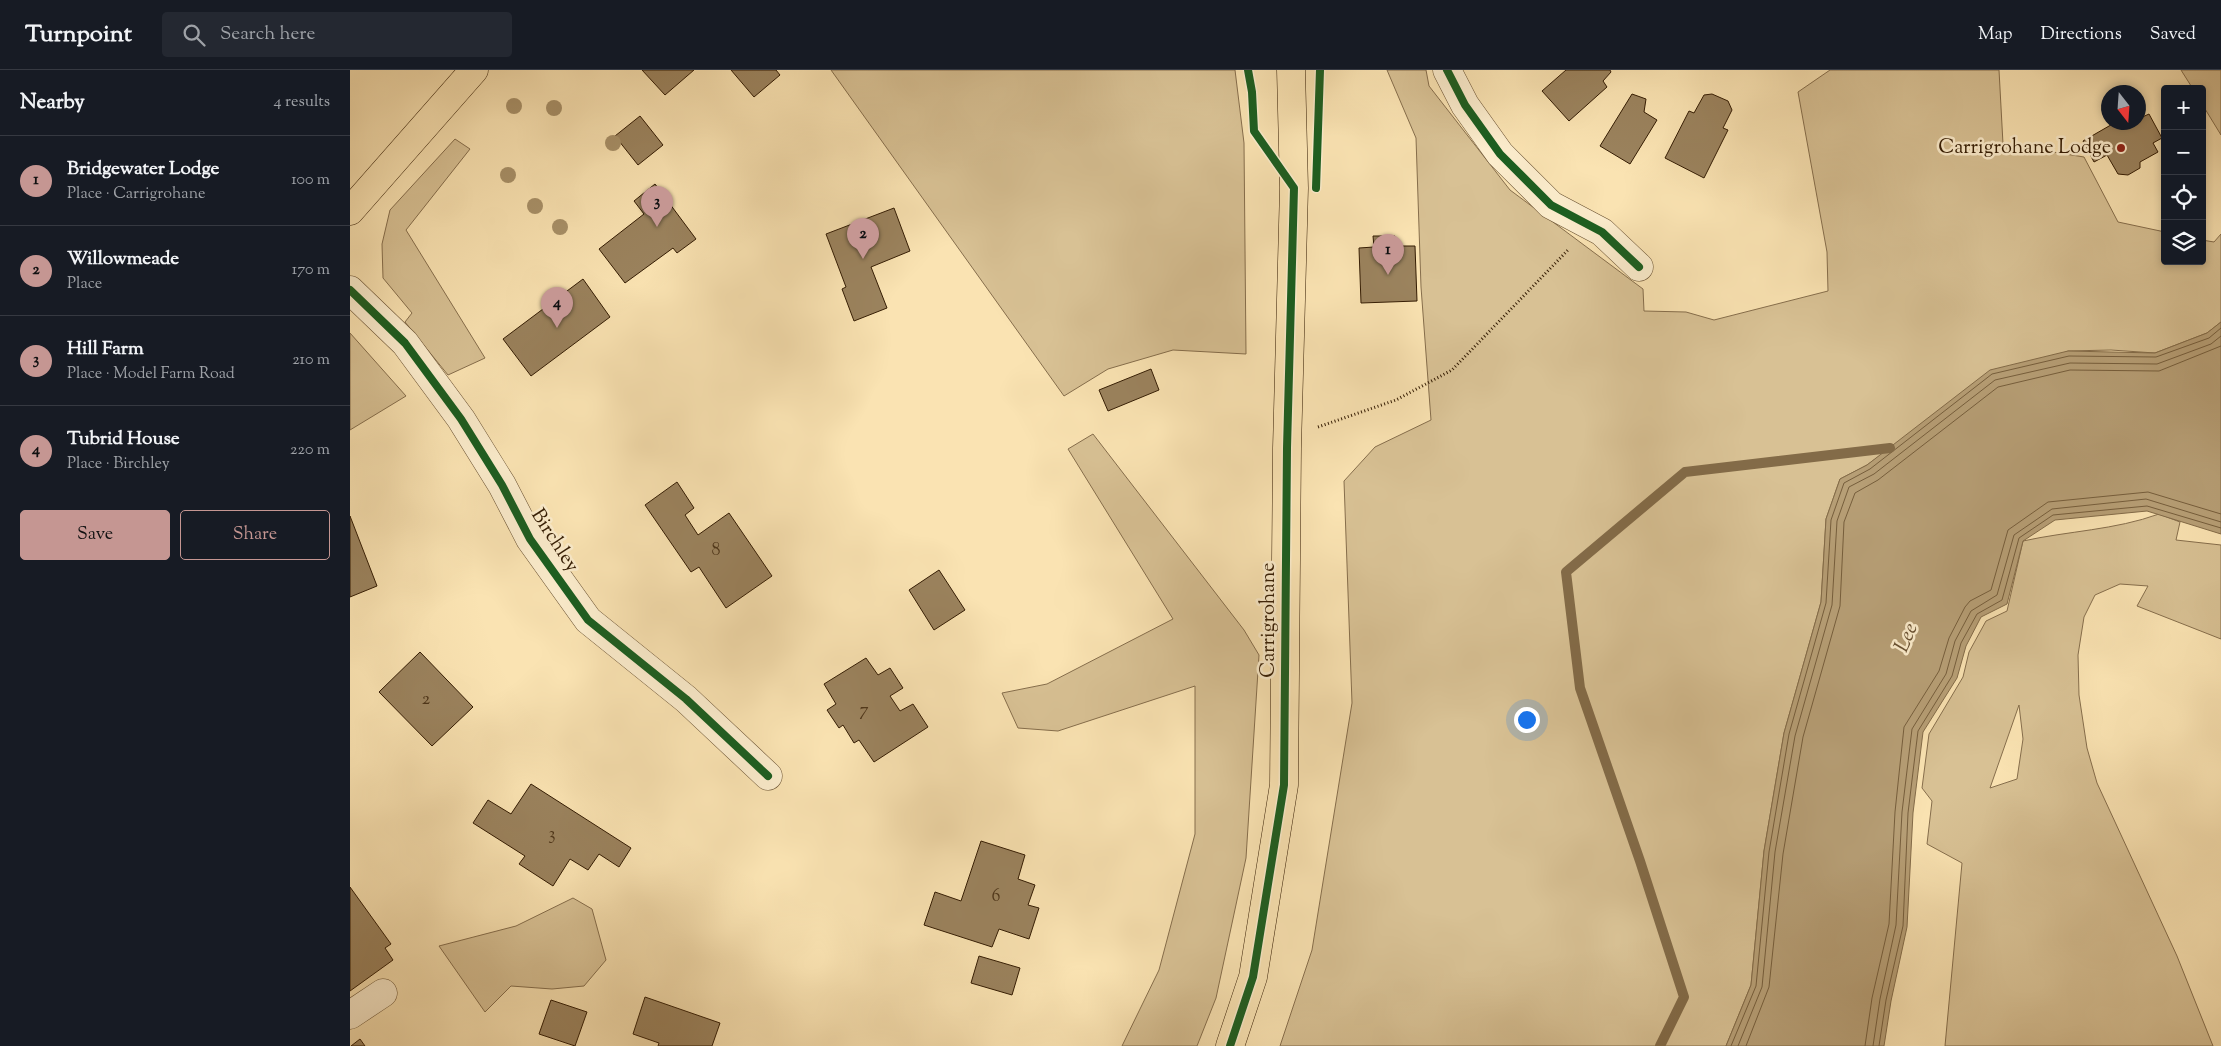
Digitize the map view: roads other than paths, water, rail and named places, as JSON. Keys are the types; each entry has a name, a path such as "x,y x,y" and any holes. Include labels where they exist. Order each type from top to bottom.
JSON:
{"main road":[{"name":"Carrigrohane","path":"1230,1046 1253,977 1284,785 1286,448 1294,188 1291,70"},
{"path":"350,210 471,71"}],"street":[{"path":"1447,70 1465,106 1500,154 1552,205 1602,232 1639,267"},
{"name":"Birchley","path":"350,290 405,343 461,419 502,485 530,539 588,620 686,700 768,776"},
{"path":"350,1015 383,993"}],"water":[{"name":"Lee","path":"2221,322 2221,534 2147,511 2055,520 2023,541 2007,604 1981,617 1966,646 1957,678 1923,732 1913,813 1907,927 1891,1001 1884,1046 1726,1046 1751,985 1764,851 1784,733 1821,602 1826,519 1840,479 1867,465 1990,370 2068,351 2155,353 2207,333"}],"waterway":[{"path":"1660,1046 1684,997 1640,861 1580,688 1566,572 1685,472 1890,448"}],"place":[{"name":"Carrigrohane Lodge","path":"2121,148"},
{"name":"Hill Farm","path":"657,227"},
{"name":"Willowmeade","path":"863,259"},
{"name":"Bridgewater Lodge","path":"1388,275"},
{"name":"Tubrid House","path":"557,328"}]}
